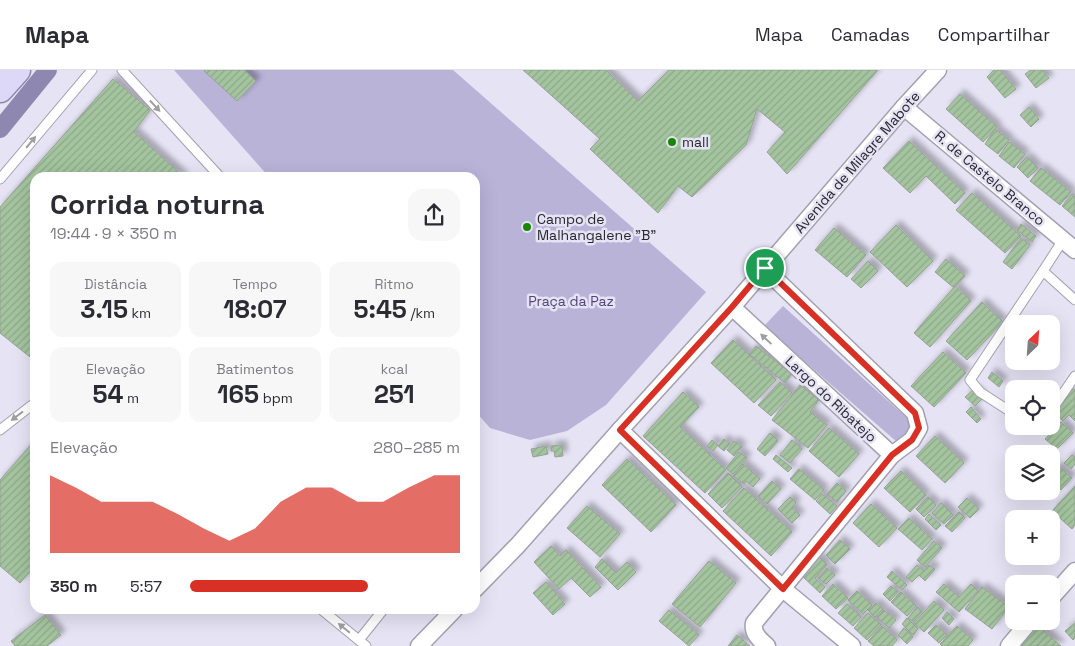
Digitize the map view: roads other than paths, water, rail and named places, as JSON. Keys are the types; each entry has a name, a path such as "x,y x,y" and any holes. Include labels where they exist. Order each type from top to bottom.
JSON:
{"main road":[{"path":"0,89 17,70"}],"street":[{"name":"Avenida de Milagre Mabote","path":"480,584 518,545 732,307 904,106 938,70"},
{"name":"R. de Castelo Branco","path":"904,106 1069,245"},
{"path":"765,268 915,413 919,428 912,440 892,455 754,623 755,633 767,646"},
{"name":"Largo do Ribatejo","path":"732,307 892,455"},
{"path":"620,430 834,641 852,646"},
{"path":"1060,588 1075,571"},
{"path":"419,646 450,614"},
{"path":"1009,646 1022,630"}],"lane":[{"path":"0,179 92,70"},
{"path":"122,70 216,172"},
{"path":"1005,408 980,392 970,380 1043,271 1069,245"},
{"path":"1043,271 1075,300"},
{"path":"1060,398 1075,376"},
{"path":"0,430 30,407"},
{"path":"327,614 362,643 380,614"}],"waterway":[{"path":"0,129 48,70"}],"place":[{"name":"mall","path":"672,142"},
{"name":"Campo de Malhangalene \"B\"","path":"527,227"}],"park label":[{"name":"Praça da Paz","path":"571,301"}]}
